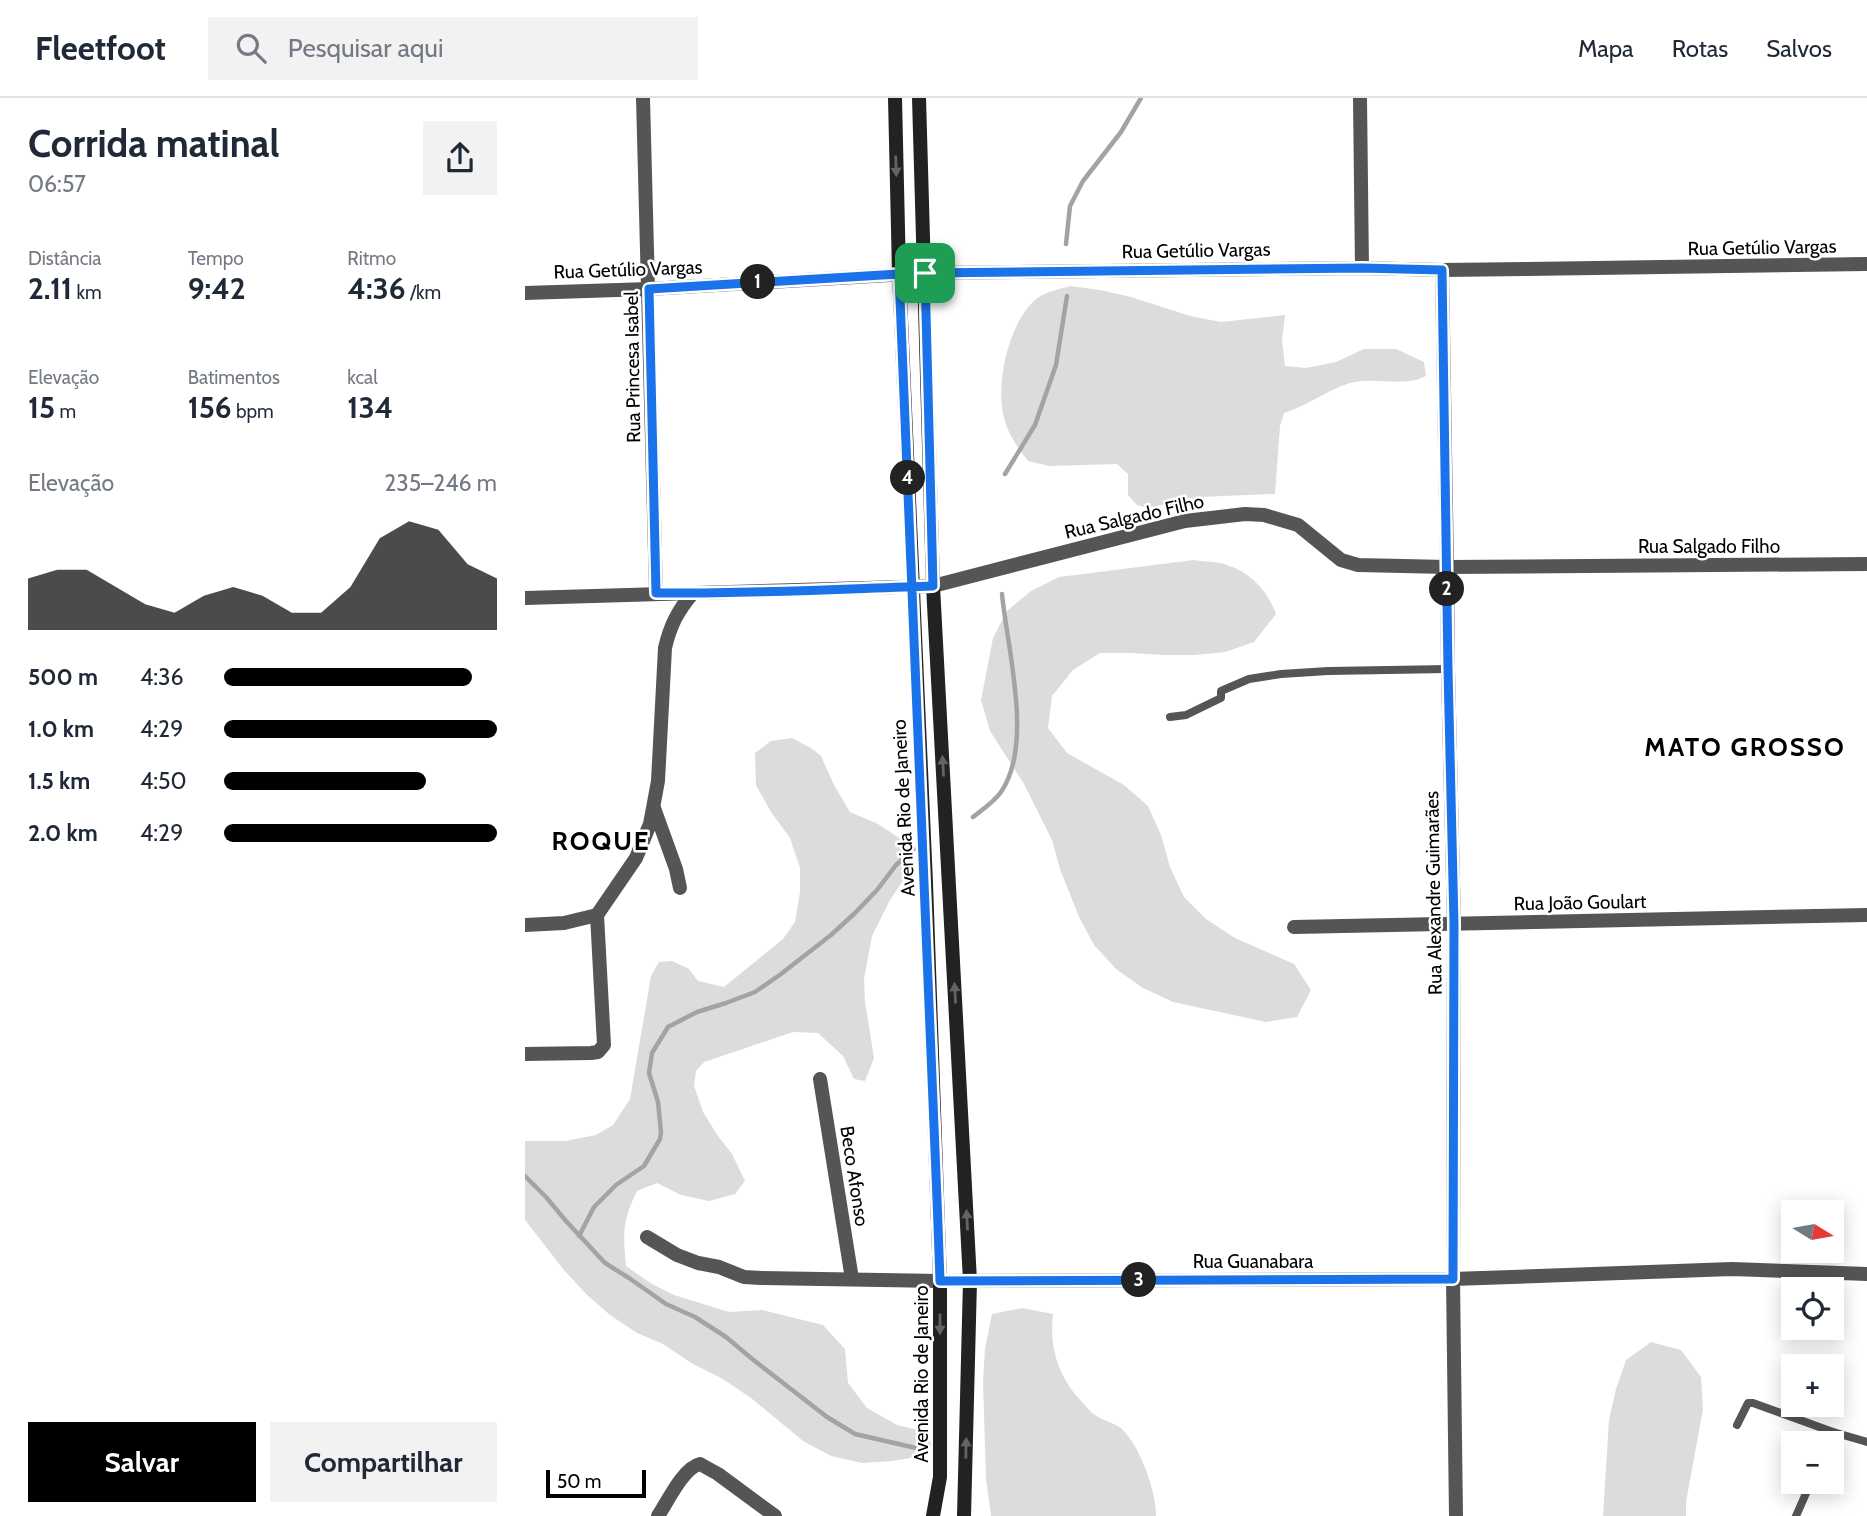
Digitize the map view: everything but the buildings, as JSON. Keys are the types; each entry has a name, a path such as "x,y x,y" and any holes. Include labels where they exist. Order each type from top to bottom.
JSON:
{"main road":[{"name":"Avenida Rio de Janeiro","path":"895,98 899,274 940,1281 940,1477 933,1516"},
{"path":"919,98 933,586 970,1281 964,1516"}],"street":[{"name":"Rua Princesa Isabel","path":"643,98 656,593"},
{"path":"1360,98 1362,268"},
{"name":"Rua Getúlio Vargas","path":"525,293 649,289 925,273 1867,264"},
{"name":"Rua Alexandre Guimarães","path":"1442,270 1454,924 1453,1279 1456,1516"},
{"name":"Rua Salgado Filho","path":"525,598 933,586 1185,521 1245,514 1264,515 1298,525 1341,560 1358,565 1447,567 1867,564"},
{"path":"525,1054 591,1053 598,1052 604,1045 597,915 636,858 644,840 658,780 668,633 674,618 693,593"},
{"path":"653,807 676,869 680,888"},
{"path":"525,925 564,923 597,915"},
{"name":"Rua João Goulart","path":"1294,927 1867,915"},
{"name":"Beco Afonso","path":"820,1079 852,1279"},
{"name":"Rua Guanabara","path":"647,1237 677,1255 744,1277 940,1281 1453,1279 1731,1269 1867,1274"},
{"path":"658,1516 688,1470 699,1464 718,1474 775,1516"}],"lane":[{"path":"1170,717 1186,715 1221,698 1221,691 1249,679 1328,671 1448,669"},
{"path":"1737,1425 1748,1403 1753,1403 1830,1431"},
{"path":"1844,1435 1867,1442"},
{"path":"1796,1516 1806,1494"}],"shaded area":[{"path":"1070,286 1131,297 1190,316 1221,322 1285,315 1282,340 1285,366 1306,368 1336,362 1364,349 1396,349 1424,362 1426,376 1398,382 1350,383 1284,413 1280,426 1275,494 1199,497 1147,508 1137,505 1128,495 1128,474 1117,464 1049,466 1028,461 1007,426 1001,399 1007,350 1013,334 1029,306 1039,297"},
{"path":"1194,560 1235,568 1263,590 1276,614 1254,642 1225,652 1195,655 1100,653 1073,670 1052,696 1048,728 1067,753 1124,785 1148,806 1184,897 1206,919 1235,938 1294,964 1311,990 1297,1017 1266,1022 1173,1002 1143,988 1116,969 1094,945 1079,917 1052,840 1024,784 990,731 981,700 993,638 1007,611 1031,591 1059,577"},
{"path":"792,738 821,756 850,812 878,824 905,842 911,850 906,876 872,936 864,979 874,1058 865,1081 854,1079 843,1056 818,1033 793,1032 704,1062 696,1071 694,1086 703,1112 732,1154 745,1181 735,1194 709,1201 681,1195 657,1183 637,1191 625,1227 626,1266 674,1295 729,1312 762,1310 823,1325 845,1349 848,1383 867,1408 897,1425 927,1432 931,1444 928,1455 892,1461 862,1463 831,1456 803,1441 751,1398 723,1379 693,1364 663,1344 637,1333 610,1315 586,1294 525,1220 525,1141 565,1141 596,1135 613,1125 630,1099 651,976 659,962 672,961 689,969 698,981 724,987 783,939 795,922 800,892 800,868 790,838 756,785 755,753 771,741"},
{"path":"1022,1308 1053,1314 1054,1351 1062,1373 1092,1412 1120,1428 1135,1447 1150,1483 1156,1516 991,1516 986,1478 983,1382 985,1349 992,1314"},
{"path":"1651,1342 1681,1350 1701,1377 1703,1409 1686,1502 1686,1516 1603,1516 1609,1420 1616,1389 1626,1360"}],"waterway":[{"path":"1066,244 1070,206 1083,181 1121,132 1141,98"},
{"path":"1005,474 1035,425 1056,365 1067,296"},
{"path":"973,817 1001,792 1011,772 1016,748 1016,695 1002,594"},
{"path":"579,1236 594,1207 616,1185 644,1166 660,1139 658,1102 649,1073 652,1053 668,1027 697,1012 755,992 781,974 855,913 896,865 914,849"},
{"path":"525,1176 605,1263 666,1304 695,1317 726,1337 827,1417 855,1434 916,1448"}],"district":[{"name":"MATO GROSSO","path":"1745,747"},
{"name":"ROQUE","path":"601,841"}],"route":[{"path":"925,273 899,274 912,587 926,883 940,1281 1453,1279 1454,924 1442,270 1362,268 925,273 899,274 649,289 656,593 693,593 912,587 933,586 925,273"}]}
